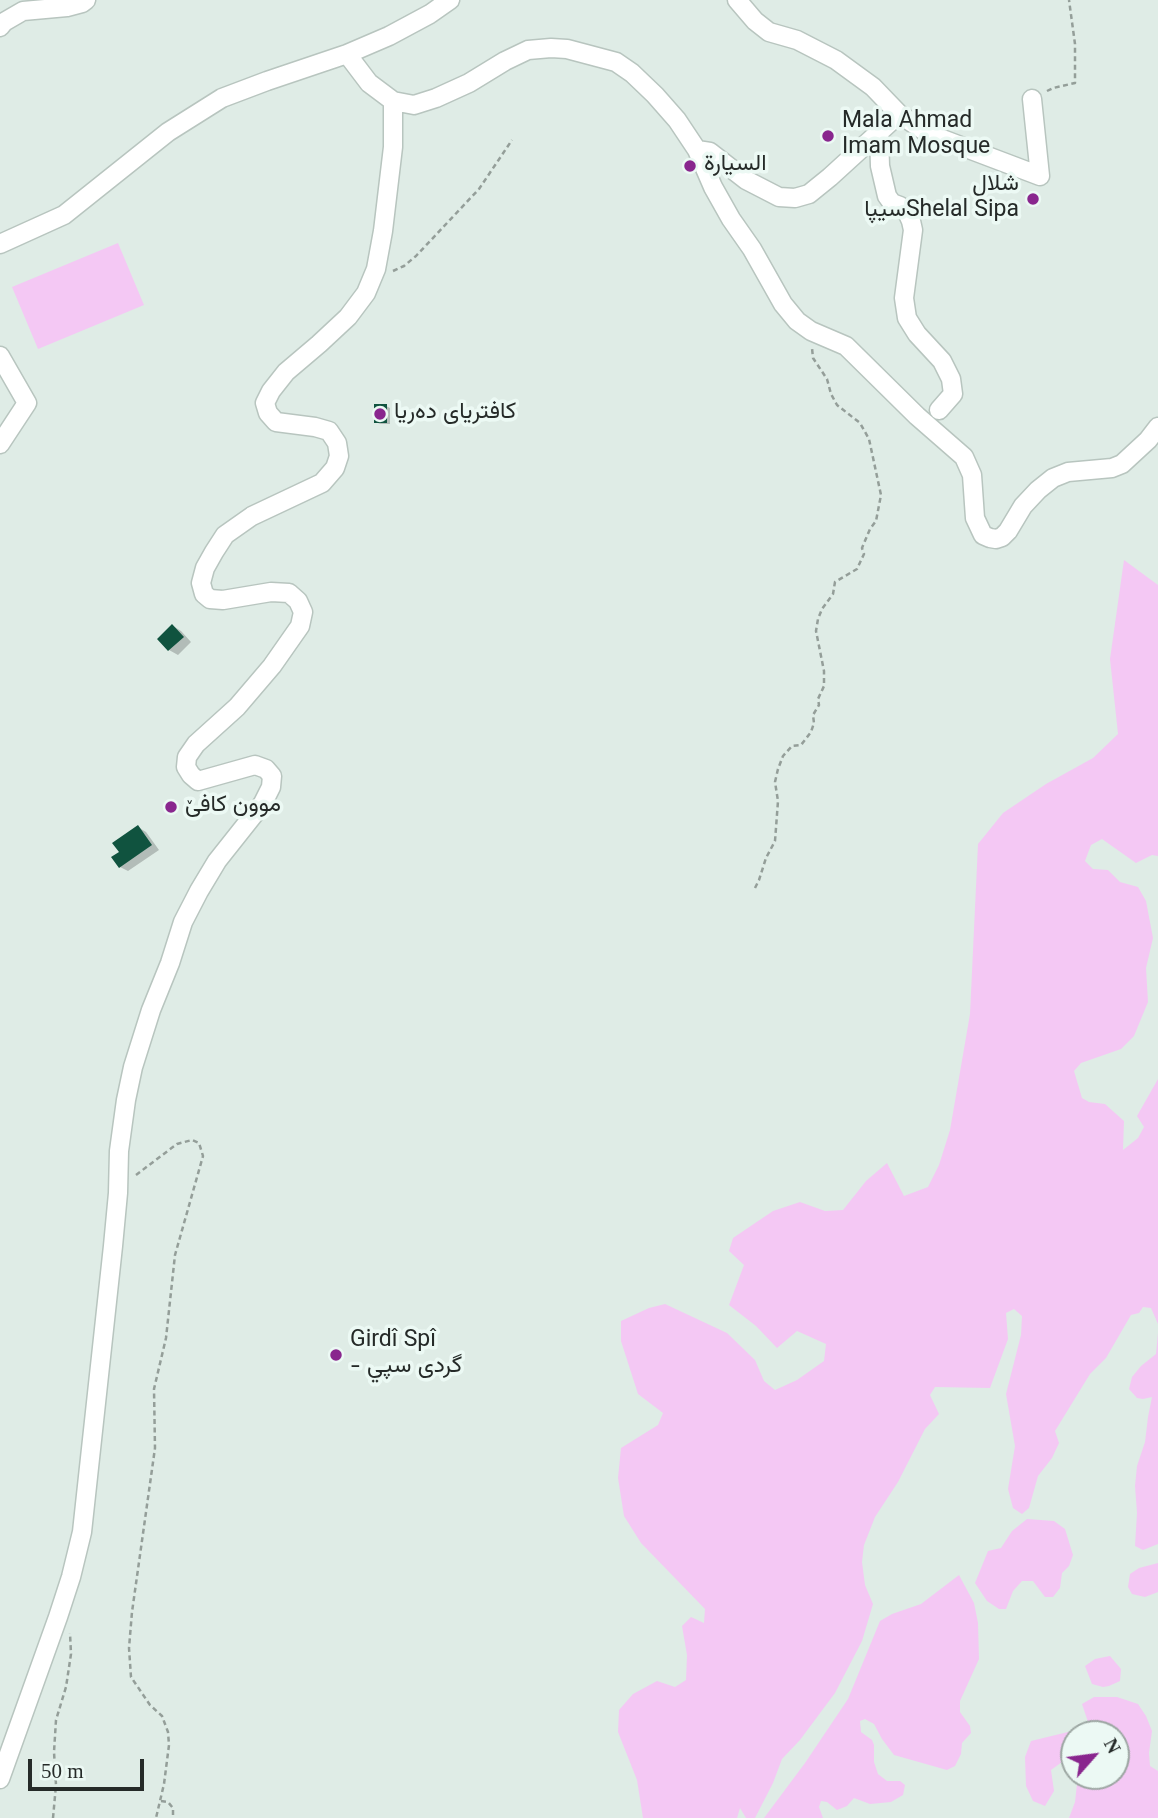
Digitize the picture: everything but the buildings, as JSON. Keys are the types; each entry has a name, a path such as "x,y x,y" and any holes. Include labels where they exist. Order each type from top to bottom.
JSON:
{"street":[{"path":"0,27 23,11 67,7 86,0"},
{"path":"0,244 64,215 168,132 222,98 347,54 389,36 450,0"},
{"path":"737,0 755,21 769,32 797,40 836,60 873,87 899,114 929,134 1040,176 1032,99"},
{"path":"347,54 369,83 393,101 414,105 469,83 528,50 551,47 567,49 616,62 632,73 677,120 697,150 731,219 752,248 783,304 797,321 811,331 846,346 917,416 964,457 972,475 975,518 983,535 996,539 1002,537 1023,506 1053,478 1068,472 1112,468 1122,464 1158,427"},
{"path":"0,1779 58,1617 79,1543 88,1493 113,1246 119,1151 133,1067 150,1010 170,963 183,922 217,861 263,803 271,787 271,776 266,769 255,765 198,781 186,767 187,757 196,744 237,707 272,666 300,626 303,612 298,601 289,593 271,592 223,600 210,599 204,594 201,583 205,568 225,535 252,516 322,483 335,468 339,456 337,443 329,431 276,422 268,413 265,403 286,372 348,317 366,293 376,269 383,231 393,147 393,101"},
{"path":"697,150 710,152 746,180 779,197 794,198 809,194 899,114"},
{"path":"878,134 880,166 887,196 892,203 907,212 912,221 904,298 907,318 917,334 943,361 951,379 953,394 939,410"},
{"path":"0,356 27,403 0,444"}],"path":[{"path":"1032,99 1053,88 1075,83 1069,0"},
{"path":"376,269 393,271 416,256 479,189 512,140"},
{"path":"755,888 775,841 778,801 775,782 778,769 783,756 792,746 801,745 811,732 813,715 824,686 824,671 816,631 818,619 822,608 833,594 835,582 857,569 864,554 862,548 876,521 881,495 869,439 860,423 837,405 831,394 827,379 813,358 811,331"},
{"path":"118,1186 177,1144 192,1140 200,1143 203,1156 175,1255 166,1338 154,1389 155,1448 129,1648 131,1677 150,1705 162,1716 168,1732 164,1784 156,1818"},
{"path":"53,1818 56,1720 66,1687 72,1636 67,1624 58,1617"},
{"path":"160,1800 169,1802 173,1808 173,1818"}],"shaded area":[{"path":"118,243 144,305 38,349 12,287"},
{"path":"1124,560 1158,585 1158,856 1152,855 1136,863 1102,839 1091,845 1085,861 1093,869 1108,870 1120,882 1138,887 1146,901 1153,938 1146,968 1148,1002 1134,1036 1121,1049 1081,1063 1074,1071 1082,1098 1089,1102 1105,1104 1124,1121 1123,1150 1138,1138 1144,1127 1137,1116 1158,1079 1158,1324 1151,1308 1143,1307 1139,1313 1131,1315 1106,1358 1090,1374 1055,1431 1059,1443 1052,1458 1038,1476 1029,1508 1022,1514 1013,1508 1008,1489 1015,1446 1006,1394 1021,1335 1022,1316 1014,1309 1006,1313 1008,1339 990,1388 935,1387 930,1395 939,1414 925,1429 898,1482 875,1517 864,1545 862,1562 865,1585 873,1604 862,1641 835,1693 800,1740 782,1759 755,1818 746,1818 740,1808 737,1818 643,1818 637,1780 618,1732 619,1710 633,1694 657,1681 675,1687 686,1680 687,1655 682,1626 691,1617 704,1623 705,1609 641,1543 624,1516 618,1478 621,1448 658,1425 663,1413 638,1394 621,1341 621,1321 665,1304 727,1333 755,1360 764,1381 775,1390 797,1380 824,1361 826,1344 797,1331 777,1348 756,1326 729,1305 744,1265 729,1251 733,1238 773,1211 800,1202 825,1211 843,1210 866,1181 887,1163 904,1196 928,1187 939,1165 950,1130 970,1014 978,844 1003,813 1046,784 1093,758 1118,734 1110,659"},
{"path":"1158,1333 1158,1544 1143,1550 1135,1546 1135,1486 1152,1397 1137,1398 1129,1389 1132,1377 1156,1354"},
{"path":"1027,1519 1054,1521 1065,1529 1073,1555 1069,1566 1062,1573 1060,1588 1053,1597 1045,1597 1033,1581 1022,1581 1013,1591 1006,1609 999,1609 987,1601 975,1583 988,1551 1001,1548 1012,1531"},
{"path":"1158,1563 1158,1592 1145,1597 1132,1594 1128,1587 1130,1574 1139,1568"},
{"path":"959,1575 974,1603 978,1623 979,1659 960,1701 960,1712 970,1726 971,1733 962,1743 961,1754 955,1766 947,1770 894,1755 874,1724 865,1719 860,1721 861,1732 872,1740 878,1774 887,1781 900,1781 905,1785 903,1795 891,1802 870,1804 854,1798 847,1806 837,1810 821,1801 819,1807 823,1818 764,1818 848,1699 880,1621 921,1604"},
{"path":"1110,1656 1121,1669 1120,1681 1103,1687 1092,1684 1085,1666 1095,1659"},
{"path":"1094,1697 1117,1697 1138,1704 1146,1716 1152,1731 1150,1766 1158,1771 1158,1818 1069,1818 1076,1790 1130,1790 1130,1720 1087,1720 1082,1704"},
{"path":"1060,1734 1060,1763 1051,1770 1054,1791 1045,1806 1033,1801 1026,1786 1025,1757 1031,1741"}],"place":[{"name":"Mala Ahmad Imam Mosque","path":"828,136"},
{"name":"السيارة","path":"690,166"},
{"name":"شلال سیپاShelal Sipa","path":"1033,199"},
{"name":"کافتریای دەریا","path":"380,414"},
{"name":"موون کافێ","path":"171,807"},
{"name":"Girdî Spî - گردی سپي","path":"336,1355"}]}
